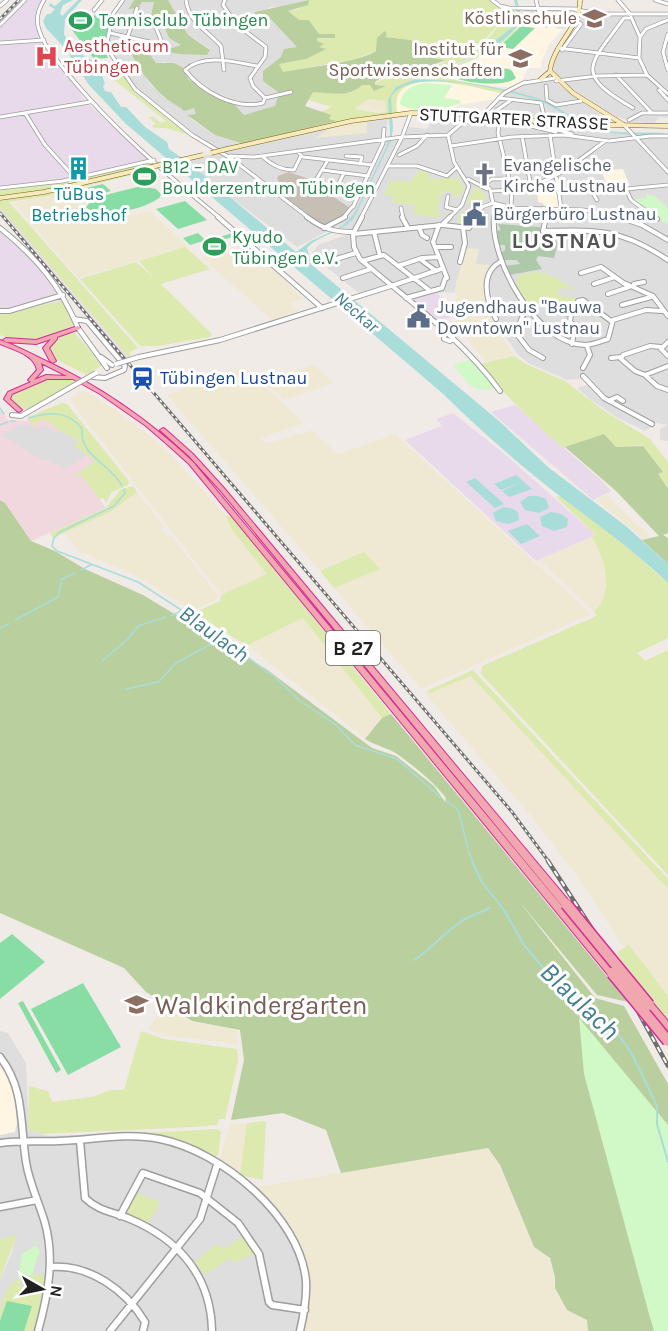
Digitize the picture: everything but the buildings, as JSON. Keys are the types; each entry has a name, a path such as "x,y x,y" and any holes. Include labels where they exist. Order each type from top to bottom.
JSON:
{"highway":[{"path":"2,340 36,342 79,330"},
{"path":"53,361 47,352 49,342 62,334 79,330"},
{"name":"B 27","path":"2,340 88,384 154,430 201,474 562,906 668,1028"},
{"name":"B 27","path":"2,340 53,361 98,385 135,409 169,436 206,471 562,906 668,1041"},
{"path":"18,350 38,362 40,370 33,380 5,393 4,398 19,411"},
{"path":"19,411 8,400 7,395 36,381 63,376 88,384"}],"main road":[{"path":"578,0 578,11 574,20 548,61 548,73 581,100 622,125"},
{"path":"578,11 555,50 550,67 555,79 622,125"},
{"path":"539,80 548,73"},
{"name":"STUTTGARTER STRASSE","path":"0,197 58,189 324,126 394,115 409,117 423,113 483,115 553,127 640,125"},
{"path":"604,125 610,122 608,118"},
{"path":"616,119 640,125 668,126"}],"street":[{"path":"0,6 7,0"},
{"path":"0,25 26,0"},
{"path":"44,0 39,9 37,22 44,40 90,102 291,278 322,308"},
{"path":"94,10 102,0"},
{"path":"123,0 113,14 106,42 107,51 132,86 192,135 227,156 324,229 353,233 441,225 463,228 472,226 481,208 494,204 605,213 633,221 668,240"},
{"path":"186,0 189,16 199,28 219,43 224,70"},
{"path":"225,0 223,5 230,18 266,46 266,56 251,73 250,81 265,98"},
{"path":"492,0 500,6 514,9 562,9 630,16 668,13"},
{"path":"536,0 540,17 546,25"},
{"path":"618,0 627,7 640,33 639,58 647,75 668,100"},
{"path":"656,0 668,2"},
{"path":"660,0 668,2"},
{"path":"128,36 137,8"},
{"path":"578,11 630,16"},
{"path":"630,16 624,18 598,52 592,63 592,76 614,97 633,108"},
{"path":"110,33 164,44 155,30 152,18"},
{"path":"555,50 564,49 581,24 574,20"},
{"path":"640,33 668,20"},
{"path":"668,34 663,42 663,53 668,70"},
{"path":"0,43 44,40"},
{"path":"555,50 598,52 639,58"},
{"path":"257,66 223,60 195,62 185,70 192,80 238,105 257,106 265,102 265,98"},
{"path":"616,75 651,112"},
{"path":"227,156 261,156 402,137 448,135 461,124 483,115 506,92 525,82 592,76 647,75"},
{"path":"546,86 547,100 556,105 581,100"},
{"path":"658,87 668,94"},
{"path":"265,98 291,92"},
{"path":"499,98 543,105 544,116"},
{"path":"494,112 510,101"},
{"path":"0,117 90,102"},
{"path":"25,113 45,145 75,178"},
{"path":"629,120 640,113 668,113"},
{"path":"483,115 503,121 553,127 583,138"},
{"path":"409,117 402,137 353,233 356,253 371,269 446,331 480,364 500,391"},
{"path":"452,118 461,124"},
{"path":"503,121 497,130 512,190 511,207"},
{"path":"622,125 626,133 636,137 668,171"},
{"path":"324,229 342,220 352,207 384,144 384,129"},
{"path":"616,140 626,133"},
{"path":"399,155 412,149 427,135"},
{"path":"406,298 442,288 446,279 434,241 441,225 465,200 469,189 466,178 457,167 448,135"},
{"path":"451,146 522,136 550,135 605,141 650,136 666,137"},
{"path":"550,135 561,208"},
{"path":"522,136 531,187"},
{"path":"469,144 470,137"},
{"path":"531,187 557,173 605,141"},
{"path":"297,151 301,156 373,165"},
{"path":"261,156 267,162 290,170 294,170 301,156"},
{"path":"345,156 362,157 360,164"},
{"path":"0,188 75,178 154,160"},
{"path":"316,180 328,160"},
{"path":"527,164 556,164"},
{"path":"387,166 417,166 447,176 457,167"},
{"path":"322,170 368,176"},
{"path":"334,193 344,173"},
{"path":"466,178 491,190 531,187 591,190 668,185"},
{"path":"509,179 491,180 485,184 491,190 494,204 492,220 502,261 514,288 530,311 545,327 565,342 572,344 587,345 608,339 611,323"},
{"path":"626,189 631,200 657,219"},
{"path":"591,190 605,213"},
{"path":"448,196 446,207 457,210"},
{"path":"401,208 401,214 408,228"},
{"path":"544,208 546,214 542,230 582,229 610,232 655,250 668,260"},
{"path":"419,227 422,236 427,238"},
{"path":"460,262 465,243 463,228"},
{"path":"1,230 17,241 64,296 90,348 112,366"},
{"path":"374,232 380,255"},
{"path":"436,247 451,247"},
{"path":"326,262 356,253"},
{"path":"362,261 384,255 429,290"},
{"path":"398,266 420,259 439,257"},
{"path":"19,411 35,406 112,366 140,357 210,343 439,270 420,259"},
{"path":"496,319 488,305 488,273 492,265 502,261"},
{"path":"344,278 371,269"},
{"path":"581,273 603,269 629,287"},
{"path":"594,284 615,277"},
{"path":"608,294 644,282"},
{"path":"624,283 635,285 659,303 662,311 668,316"},
{"path":"0,311 64,296"},
{"path":"622,305 651,297"},
{"path":"586,303 611,323"},
{"path":"611,323 648,309 662,311"},
{"path":"530,311 523,315 516,333 529,350 543,358"},
{"path":"570,314 570,322 575,326 572,344"},
{"path":"74,319 87,321 125,366 123,371 114,376 103,379 94,375"},
{"path":"446,331 444,339 450,341 453,338"},
{"path":"611,358 621,357 650,346 662,347 668,342"},
{"path":"583,368 590,355 587,345"},
{"path":"662,347 668,356"},
{"path":"621,357 623,362 635,371 645,375 657,386 668,390"},
{"path":"645,375 668,366"},
{"path":"583,376 589,385 610,400 652,424"},
{"path":"610,400 617,397 623,401 616,404"},
{"path":"0,1057 11,1070 19,1087 28,1175 48,1233 51,1268 47,1301 39,1331"},
{"path":"0,1143 23,1139 80,1141 128,1137 156,1139 183,1147 217,1165 260,1195 289,1230 303,1265 306,1284 305,1310 300,1331"},
{"path":"80,1141 85,1198 95,1207 150,1230 177,1250 198,1272 207,1289 212,1311 212,1331"},
{"path":"110,1331 202,1217 217,1165"},
{"path":"120,1216 143,1173 185,1187 208,1198 238,1223 255,1247 260,1257 269,1302 272,1305 305,1310"},
{"path":"0,1207 37,1200"},
{"path":"51,1268 69,1266 89,1272 132,1305 145,1320 143,1331"}],"shaded area":[{"path":"27,0 43,0 35,16 38,32 87,103 147,157 147,161 48,183 0,187 0,27"},
{"path":"123,0 134,0 128,8 142,2 154,1 152,15 163,16 161,21 169,38 181,45 172,48 162,46 156,50 179,54 210,49 188,35 168,0 308,0 270,7 258,14 267,15 298,47 263,71 263,81 279,93 275,107 244,115 236,106 196,85 165,62 156,63 153,57 134,60 150,84 167,98 178,105 194,108 197,114 188,115 192,120 215,135 244,144 218,150 192,135 130,84 106,47 114,11"},
{"path":"523,9 538,9 555,20 551,9 574,12 564,29 556,29 556,22 544,22 544,25 535,26"},
{"path":"525,14 535,26 545,25 544,22 557,22 556,28 563,29 548,46 541,68 527,68 522,82 508,87 495,86 493,88 501,93 495,99 458,105 450,111 396,112 400,90 432,74 473,61 520,26"},
{"path":"583,14 624,16 668,14 668,118 659,117 654,124 617,117 587,100 554,74 553,64 556,54 574,21 579,21"},
{"path":"551,79 603,116 607,122 552,123 493,114 488,110 508,92 527,82"},
{"path":"368,98 385,101 386,112 353,109"},
{"path":"449,114 484,116 549,125 602,126 604,130 668,136 668,441 660,440 660,429 667,425 656,423 645,431 618,418 591,400 577,388 590,384 586,378 567,380 528,363 517,354 493,317 457,279 455,293 446,292 406,298 389,286 360,294 312,253 318,245 349,234 353,235 353,243 359,256 353,233 336,227 297,247 182,161 290,135 388,116 386,137 404,136 409,127 427,129 431,122 441,123"},
{"path":"367,120 367,133 315,138 333,126"},
{"path":"623,169 630,186 609,188 601,171"},
{"path":"289,172 306,178 350,208 332,225 320,226 271,187 281,184 277,179 278,176"},
{"path":"537,190 557,190 560,208 544,208 543,203 538,202"},
{"path":"65,192 99,224 150,211 188,246 78,278 14,203"},
{"path":"0,208 129,358 124,359 110,343 0,215"},
{"path":"0,230 17,243 62,300 0,315"},
{"path":"249,244 303,299 291,303 299,311 272,320 202,258"},
{"path":"465,248 479,249 476,264 492,265 488,273 488,302 504,340 515,355 487,363 455,326 457,312 455,290"},
{"path":"435,291 453,312 449,318 438,321 409,297"},
{"path":"314,365 334,383 284,400 263,381"},
{"path":"244,367 304,423 261,438 267,444 312,430 338,454 395,434 591,614 421,689 334,588 379,569 364,552 320,571 167,395"},
{"path":"84,390 116,410 168,451 225,515 233,531 267,574 221,595 69,399"},
{"path":"62,403 100,468 82,475 106,508 31,541 5,503 0,500 0,410 8,420 27,421 28,417"},
{"path":"515,405 611,491 593,500 491,412"},
{"path":"453,413 507,456 596,535 536,561 405,440 442,426 436,419"},
{"path":"29,425 37,429 44,425 57,432 62,432 79,441 73,445 87,455 65,469 48,460 42,460 1,435 18,426"},
{"path":"137,492 164,526 160,529 167,536 171,535 218,596 216,600 193,611 136,576 79,551 64,533 110,512"},
{"path":"608,494 612,501 651,537 644,539 596,500"},
{"path":"592,537 600,551 606,573 605,593 601,605 594,612 539,560"},
{"path":"303,618 382,718 365,739 248,646"},
{"path":"470,675 668,889 668,996 629,946 624,948 574,872 531,816 424,692 430,693"},
{"path":"164,1005 191,1022 236,1030 238,1044 167,1036 148,1029"},
{"path":"0,1031 8,1033 26,1063 29,1130 48,1136 125,1133 162,1136 219,1162 261,1192 282,1215 302,1251 310,1290 304,1331 0,1331 0,1279 11,1255 16,1236 0,1239"},
{"path":"0,1063 14,1088 17,1123 15,1132 0,1135"},
{"path":"247,1123 240,1175 219,1162 230,1125"},
{"path":"487,1148 499,1164 533,1247 549,1258 555,1277 554,1288 567,1310 587,1320 588,1331 304,1331 310,1290 302,1251 282,1215 255,1187"}],"green space":[{"path":"134,0 168,0 188,35 210,50 207,55 156,50 156,46 172,48 181,45 169,38 161,20 163,16 151,16 154,2 142,2 138,8 128,9"},
{"path":"309,0 491,0 505,10 500,23 507,10 517,11 520,14 514,26 485,50 433,73 471,58 500,42 519,22 521,11 524,16 511,35 490,51 444,70 450,79 504,90 501,93 454,83 419,82 406,87 398,96 397,112 450,111 387,114 337,123 328,119 331,115 320,112 332,107 308,100 313,92 345,93 362,85 370,85 374,91 384,85 375,86 374,83 390,77 411,78 431,70 429,68 445,62 445,59 433,58 444,52 427,49 411,40 386,37 378,45 376,51 355,59 283,72 279,64 306,59 309,46 317,41 316,38 332,39 319,34 309,20 299,20 287,11 299,9","holes":["500,23 480,46 469,56","368,99 385,101 386,112 379,113 354,109"]},
{"path":"309,0 308,5 288,11 299,20 309,20 319,34 335,34 335,38 317,38 317,41 324,44 319,47 326,49 306,59 279,64 283,72 344,62 367,55 376,51 377,38 385,31 387,35 385,37 411,40 427,49 444,51 446,53 433,58 446,60 399,77 381,78 375,82 375,85 386,86 374,91 370,85 362,85 345,93 313,92 305,106 331,115 329,119 337,121 244,144 215,135 187,115 196,114 194,108 184,111 168,100 145,76 128,46 144,51 156,63 174,63 182,67 189,80 236,106 244,115 275,106 279,93 263,81 263,71 281,57 284,49 297,47 267,15 255,14 255,12"},
{"path":"76,15 111,16 105,42 108,58 94,59 72,30 71,23"},
{"path":"521,26 535,28 513,49 499,47"},
{"path":"463,65 509,69 516,78 493,84 463,80 449,75 450,70 463,67"},
{"path":"117,67 130,84 192,135 165,128 154,128 152,126 156,124 148,117 154,117 161,123 166,121 113,79 105,68"},
{"path":"425,83 452,85 444,98 460,100 461,103 440,109 424,110 400,104 408,89"},
{"path":"153,163 160,168 47,196 9,202 138,348 130,352 131,357 129,358 0,208 0,201 3,201 0,199 0,189 53,184"},
{"path":"424,169 429,170 425,173 430,175 429,178 440,180 444,176 453,179 462,177 458,178 464,188 461,197 451,196 453,192 444,191 444,195 440,195 437,212 441,213 438,218 412,214 417,205 391,203 395,197 383,195 392,180 411,182 417,172"},
{"path":"103,184 111,191 78,200 70,192"},
{"path":"141,186 156,189 161,194 160,197 135,209 112,213 92,211 86,207 94,198"},
{"path":"473,188 479,190 480,188 482,193 486,194 482,204 478,205 469,217 474,219 466,225 469,227 456,224 460,222 457,218 460,213 470,211 467,209 472,204 467,203 470,195 474,195 471,194"},
{"path":"646,194 654,196 668,208 668,225 631,200 647,198"},
{"path":"185,201 207,220 178,229 156,209"},
{"path":"498,224 540,227 540,233 550,234 558,243 554,258 538,256 536,260 542,269 509,275 505,266 520,264 517,260 503,260 502,252 505,250 505,245 499,245 497,231 501,230"},
{"path":"236,232 239,235 215,242 225,251 216,253 203,241 190,245 183,238 198,233 206,241"},
{"path":"185,247 210,269 161,284 212,334 210,337 158,346 140,346 80,279 136,262 153,277 139,261"},
{"path":"537,272 553,277 577,290 560,288 557,295 580,299 577,302 559,301 525,305 512,285 518,284 516,279 521,274"},
{"path":"60,301 64,303 73,324 71,328 53,335 27,340 0,335 0,315"},
{"path":"75,333 102,365 87,375 48,353 49,343 61,335"},
{"path":"514,356 526,364 565,381 603,410 650,439 668,462 668,489 657,474 663,472 642,445 616,447 604,434 563,448 509,398 480,364"},
{"path":"472,359 494,388 474,388 453,365"},
{"path":"64,377 76,381 41,403 26,409 19,408 9,400 10,394 45,379"},
{"path":"62,403 67,404 129,481 128,485 112,492 106,503 103,498 99,499 81,475 71,478 93,462 93,459 72,445 79,441 44,419 32,426 28,417"},
{"path":"604,434 616,447 643,446 663,472 658,474 668,489 668,533 663,535 668,538 668,564 642,540 659,536 616,491 565,447"},
{"path":"133,486 137,492 110,512 53,538 50,533 106,508 120,490"},
{"path":"560,496 618,539 668,583 668,638 637,653 645,661 668,650 668,875 481,674 482,666 597,615 594,612 604,595 606,575 601,555 592,537 596,535 556,497"},
{"path":"0,500 5,503 31,541 143,595 266,669 372,748 396,756 434,786 445,802 446,798 441,792 412,765 396,753 365,739 382,718 391,714 628,1002 597,995 518,900 595,998 624,1006 668,1084 668,1331 588,1331 587,1320 567,1310 555,1288 555,1277 550,1258 534,1247 500,1165 488,1148 341,1173 326,1130 283,1113 231,1120 244,1060 240,1030 192,1021 146,992 124,968 0,913"},
{"path":"225,515 233,518 391,714 382,718 303,618 247,646 198,615 200,610 220,601 221,595 267,574 233,531"},
{"path":"364,552 380,569 334,588 320,571"},
{"path":"473,670 668,879 668,889 471,676 430,693 427,691"},
{"path":"12,934 45,962 0,999 0,943"},
{"path":"629,945 668,996 668,1020 626,969 617,952"},
{"path":"83,983 121,1047 68,1075 31,1009"},
{"path":"23,1001 61,1070 56,1073 18,1003"},
{"name":"Blaulach","path":"579,1018 668,1125 668,1331 654,1331 649,1314 584,1074"},
{"path":"141,1031 164,1039 237,1049 238,1061 225,1119 219,1119 217,1125 193,1127 43,1134 28,1130 29,1086 48,1091 52,1102 92,1097 111,1090 124,1090"},
{"path":"266,1121 263,1180 240,1175 247,1123"},
{"path":"217,1129 221,1132 218,1155 214,1159 162,1136 143,1133"},
{"path":"134,1192 161,1202 147,1224 124,1213"},
{"path":"17,1235 0,1279 0,1239"},
{"path":"245,1235 256,1253 234,1263 230,1258 205,1275 195,1262 216,1244 224,1249"},
{"path":"35,1246 40,1250 32,1274 25,1279 18,1278 22,1254"},
{"path":"37,1273 44,1277 43,1296 34,1331 0,1331 3,1300 9,1286 22,1278 19,1285 24,1287 27,1279"},
{"path":"7,1301 32,1306 24,1331 0,1331 0,1321"}],"water":[{"name":"Neckar","path":"62,0 73,0 63,5 60,13 62,16 78,0 82,0 65,19 64,35 84,56 98,63 105,91 111,92 121,107 126,107 145,127 167,142 169,149 296,252 311,241 341,227 354,214 386,148 390,134 388,100 396,87 426,75 415,80 446,81 482,85 517,92 553,105 581,124 594,129 612,132 668,133 652,135 608,133 592,130 579,124 544,103 487,87 439,81 418,82 402,87 391,97 393,129 391,141 354,218 343,227 307,248 312,265 499,421 548,467 627,527 668,564 668,583 629,549 545,485 441,392 126,124 89,85 73,64 69,53 46,28 43,21 47,14 55,9 49,6 50,3 55,6"},
{"path":"514,0 517,0 522,18 502,41 479,53 514,26 519,18"},
{"path":"516,475 532,489 509,497 502,491 519,483 501,490 494,484"},
{"path":"475,478 504,504 495,508 466,482"},
{"path":"529,496 546,499 549,508 539,513 525,510 520,502"},
{"path":"503,507 518,512 519,520 508,524 496,521 493,513"},
{"path":"551,512 561,514 568,519 567,527 554,531 542,526 540,517"},
{"path":"527,524 540,536 521,544 508,531"}],"waterway":[{"name":"Blaulach","path":"0,408 4,414"},
{"name":"Blaulach","path":"29,418 51,414 71,418 82,429 82,438 90,453 117,478 122,486"},
{"path":"0,425 8,422"},
{"name":"Blaulach","path":"124,489 125,493 114,506 60,532 54,538 52,546 57,551 138,582 209,628 278,680 298,699 337,726 355,745 397,759 440,797"},
{"path":"81,570 91,565"},
{"path":"15,620 58,597 62,579 75,573"},
{"path":"171,616 181,611"},
{"path":"102,661 128,639 138,626 166,617"},
{"path":"0,628 9,624"},
{"path":"126,689 158,682 176,663 215,642"},
{"name":"Blaulach","path":"447,801 458,810 468,848"},
{"name":"Blaulach","path":"468,851 473,862"},
{"name":"Blaulach","path":"472,861 481,881 504,910 524,945 562,990 576,998 616,1031 632,1054 657,1106 657,1124 668,1162"},
{"path":"414,960 453,927 470,916 490,908"}],"railway":[{"path":"0,19 19,0"},
{"path":"0,213 512,812 549,862"},
{"path":"548,861 596,935 668,1066"}],"place":[{"name":"Köstlinschule","path":"595,18"},
{"name":"Tennisclub Tübingen","path":"81,20"},
{"name":"Aestheticum Tübingen","path":"46,56"},
{"name":"Institut für Sportwissenschaften","path":"521,59"},
{"name":"TüBus Betriebshof","path":"79,168"},
{"name":"Evangelische Kirche Lustnau","path":"485,175"},
{"name":"B12 – DAV Boulderzentrum Tübingen","path":"144,177"},
{"name":"Bürgerbüro Lustnau","path":"475,214"},
{"name":"Kyudo Tübingen e.V.","path":"214,247"},
{"name":"Jugendhaus \"Bauwa Downtown\" Lustnau","path":"419,317"},
{"name":"Tübingen Lustnau","path":"142,378"},
{"name":"Waldkindergarten","path":"137,1005"}],"district":[{"name":"LUSTNAU","path":"565,241"}]}
